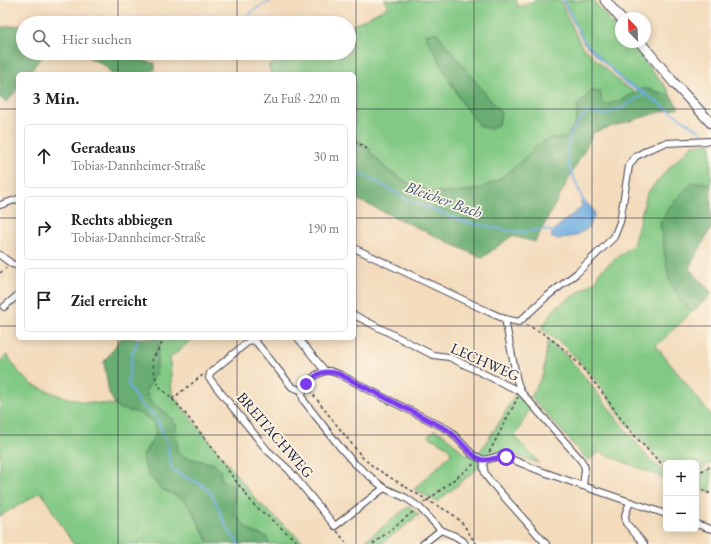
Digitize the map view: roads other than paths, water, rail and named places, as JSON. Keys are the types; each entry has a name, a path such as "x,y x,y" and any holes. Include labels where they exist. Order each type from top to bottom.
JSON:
{"main road":[{"path":"605,0 615,12"},
{"path":"645,48 675,84 711,123"}],"street":[{"path":"356,249 489,312 505,319 519,322 545,298 576,273 614,237 620,222 629,166 635,158 647,150 665,143 711,141"},
{"path":"0,205 16,200"},
{"path":"0,255 16,265"},
{"path":"4,307 16,297"},
{"name":"LECHWEG","path":"356,316 433,355 449,357 521,392 584,465 583,486"},
{"path":"505,319 518,386 521,392"},
{"name":"BREITACHWEG","path":"303,390 292,387 256,342 252,340 210,373 209,378 266,450 290,470 335,526 384,488"},
{"path":"300,340 325,371"},
{"path":"465,544 455,536 441,530 419,507 406,498 384,488 354,464 304,401 302,395 306,384 325,371 339,374 444,428 453,434 473,455 482,459 500,456 506,457 538,470 663,513"},
{"path":"482,459 485,474 490,481 546,544"},
{"path":"630,502 625,515 626,523 644,544"},
{"path":"699,525 711,529"},
{"path":"423,544 441,530"}],"water":[{"path":"581,202 586,202 594,211 594,217 588,228 575,236 557,239 552,238 551,237 556,228 582,206"}],"waterway":[{"path":"249,16 254,10 272,0"},
{"path":"564,0 583,40 624,82 645,93"},
{"name":"Bleicher Bach","path":"584,203 569,165 567,151 570,136 577,123 587,112 605,115 621,108 645,94 703,133"},
{"name":"Bleicher Bach","path":"356,172 370,178 406,199 465,222 511,231 524,232 542,229 554,232 556,231"},
{"name":"Bleicher Bach","path":"138,340 132,354 128,384 138,402 156,417 167,443 172,470 202,485 212,494 227,528 239,544"}]}
